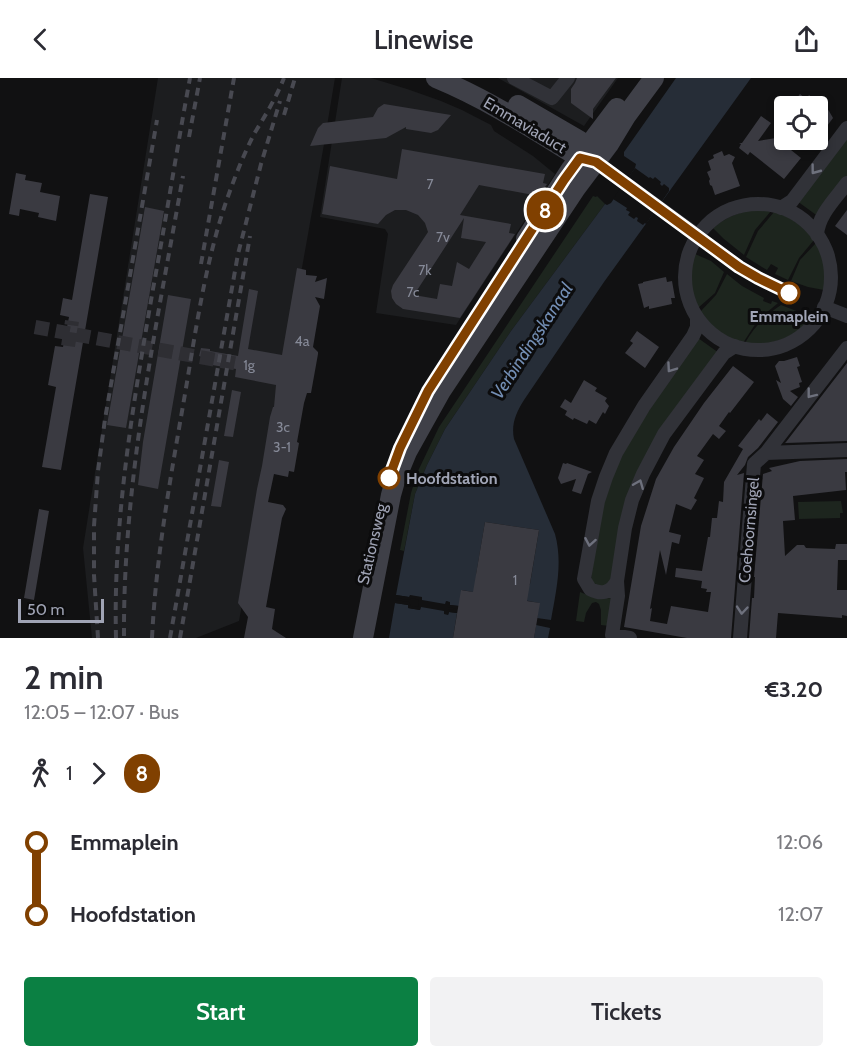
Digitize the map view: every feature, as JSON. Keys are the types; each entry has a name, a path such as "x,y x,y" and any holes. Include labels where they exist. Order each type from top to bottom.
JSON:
{"main road":[{"name":"Emmaviaduct","path":"436,78 470,93 503,103"},
{"name":"Emmaviaduct","path":"465,78 588,156"},
{"path":"588,156 641,78"},
{"path":"588,156 609,144 654,78"},
{"name":"Stationsweg","path":"353,638 382,499 396,457 409,429 434,381 564,180 588,156"},
{"name":"Stationsweg","path":"363,638 391,495 406,452 441,391 576,188 588,156"}],"street":[{"path":"514,78 552,98 568,78"},
{"path":"780,208 792,201 847,128"},
{"path":"588,156 698,237"},
{"path":"818,235 818,226 822,218 847,183"},
{"path":"755,204 767,205 780,208 800,218 818,235 828,257 830,287 824,307 813,325 800,337 778,347 749,350 715,336 697,317 688,298 685,274 688,256 698,237 711,221 732,209 755,204"},
{"path":"824,307 847,316"},
{"path":"617,581 610,590 602,593 590,589 584,579 597,501 620,446 644,406 693,336 697,327 697,317"},
{"path":"630,638 612,635 618,596 617,581 632,500 664,434 724,353 735,346"},
{"name":"Coehoornsingel","path":"740,638 754,464 766,453 847,348"},
{"path":"766,453 847,450"}],"shaded area":[{"path":"158,78 335,78 239,621 196,638 92,638 83,548"},
{"path":"342,78 371,78 462,110 491,125 494,131 533,156 555,174 456,325 376,313 388,234 385,229 320,217"},
{"path":"498,78 618,78 584,126"},
{"path":"847,133 847,177 819,217 797,201"},
{"path":"593,196 597,196 605,204 511,331 445,429 415,494 404,551 400,550 411,493 418,471 439,427"},
{"path":"754,210 771,211 755,230 744,255 713,228 732,216"},
{"path":"774,212 806,230 814,240 799,258 788,280 775,274 778,268 771,264 767,270 746,257 758,231"},
{"path":"816,243 824,266 824,290 791,281 800,260"},
{"path":"695,254 711,261 724,272 715,293 698,308 691,281"},
{"path":"727,274 742,286 764,298 763,301 771,304 772,301 778,303 758,320 743,343 718,331 700,312 716,295"},
{"path":"781,305 812,317 790,336 764,344 745,343 761,322"},
{"path":"698,338 719,353 649,452 613,581 603,587 591,583 595,528 619,455"},
{"path":"841,501 843,513 840,513 840,518 799,519 798,502"},
{"path":"580,592 597,597 614,598 610,626 601,625 601,610 596,602 592,603 586,613 584,622 576,621"}],"water":[{"name":"Verbindingskanaal","path":"676,78 751,78 604,282 524,400 514,423 514,439 555,534 558,577 551,620 537,618 539,603 518,599 530,584 539,530 485,522 476,575 483,594 462,590 459,606 450,605 447,601 448,615 449,612 457,613 453,638 389,638 395,603 420,610 422,597 396,595 415,494 445,429 511,331 605,204 611,203 635,168 636,164 624,156 624,152"},
{"path":"536,625 550,628 548,638 534,638"}],"pier":[{"path":"635,168 649,178 655,177 662,186 664,184 669,188 646,224 643,225 637,221 638,218 634,219 628,215 630,212 626,210 627,208 613,199"},
{"path":"396,595 422,597 422,600 445,604 446,601 450,602 450,605 459,606 458,609 448,607 448,609 458,610 457,613 449,612 448,615 444,614 444,611 421,607 420,610 395,603 395,600 409,602 411,606 418,607 419,600 396,598"}],"building":[{"path":"577,78 616,78 593,109 593,119 571,103 571,89"},
{"path":"384,104 451,115 438,130 431,133 406,129 406,127 386,138 310,146 318,128 323,123 373,117 378,108"},
{"path":"828,110 829,111 833,118 828,125"},
{"path":"761,116 771,123 758,141 774,138 774,150 791,150 801,158 784,179 750,152 748,155 739,148 741,144 739,143 742,143"},
{"path":"402,149 545,174 543,183 547,184 539,196 479,185 460,215 511,224 509,233 515,234 460,318 403,309 392,298 393,285 428,232 425,223 418,215 406,210 395,210 386,215 378,224 322,214 330,166 397,179","holes":["464,218 461,238 486,242 469,269 457,262 452,286 440,284 437,299 414,295"]},
{"path":"722,151 724,156 729,154 735,157 732,163 740,186 715,195 707,172 711,170 708,161 714,158 713,155"},
{"path":"16,173 26,175 25,180 42,183 40,192 60,196 56,221 38,217 39,213 20,209 19,216 9,214"},
{"path":"90,194 108,197 61,470 42,467 56,387 48,385 55,346 63,347 69,317 60,315 63,298 72,300"},
{"path":"145,207 164,211 126,428 107,425"},
{"path":"847,210 847,235 835,226"},
{"path":"297,268 306,270 306,275 317,276 315,282 327,278 324,299 315,297 320,306 313,347 318,354 311,393 307,393 304,403 294,472 289,471 288,477 274,474 268,502 283,505 286,509 282,518 266,607 275,609 272,629 286,638 244,638 248,617 238,603 270,417 274,407 276,385 235,377 236,369 200,363 202,357 199,356 201,348 238,356 249,289 258,291 248,349 282,355"},
{"path":"666,277 667,282 672,281 675,298 671,298 672,304 644,308 638,284"},
{"path":"168,295 191,299 158,489 138,485"},
{"path":"637,331 659,347 645,368 625,353 633,343 630,341"},
{"path":"797,357 800,366 797,367 802,382 799,383 800,387 790,391 798,397 791,406 783,399 776,380 781,383 775,366 779,361"},
{"path":"847,363 847,441 785,443 786,442"},
{"path":"733,366 754,382 719,426 726,431 719,439 713,434 697,456 704,460 695,474 704,478 691,510 676,504 669,532 681,535 679,544 672,542 666,575 660,550 650,609 652,608 650,621 667,624 671,606 708,612 711,592 706,592 707,589 701,588 702,581 675,577 676,568 702,571 712,518 717,518 719,501 723,502 724,482 743,449 738,446 759,419 761,421 767,413 778,422 748,457 737,475 744,473 731,638 687,638 624,627 641,526 656,479 674,447"},
{"path":"584,380 597,388 595,391 607,398 605,401 609,406 596,424 589,420 587,424 574,418 573,420 565,415 567,411 560,407 565,399 571,403"},
{"path":"232,390 241,392 233,437 224,436"},
{"path":"847,459 846,490 793,496 795,520 783,521 785,556 797,545 804,545 806,548 835,549 836,544 847,544 847,560 838,560 837,590 847,590 847,616 842,615 842,618 778,613 776,638 749,638 763,474 772,471 769,468 800,461"},
{"path":"219,460 229,462 221,507 211,506"},
{"path":"563,463 592,472 588,474 581,494 572,491 576,479 561,484 558,478"},
{"path":"39,509 49,511 34,600 24,598"},
{"path":"485,522 539,530 527,601 540,603 534,638 453,638 461,590 473,592"}],"tunnel":[{"path":"68,346 72,321"},
{"path":"35,327 238,364"}],"railway":[{"path":"116,638 118,550 126,463 190,78"},
{"path":"189,137 200,78"},
{"path":"201,264 234,78"},
{"path":"152,638 169,485 197,321 212,249 242,159 284,78"},
{"path":"284,115 295,78"},
{"path":"170,638 238,254 280,101"},
{"path":"98,638 94,575 94,526 98,471 157,120"},
{"path":"124,636 125,578 135,462 152,347 183,176"},
{"path":"180,638 250,236"}],"bus line":[{"name":"8","path":"389,478 404,438 434,381 580,158 596,162 739,267 789,293"}],"place":[{"name":"Emmaplein","path":"789,293"},
{"name":"Hoofdstation","path":"389,478"}]}
